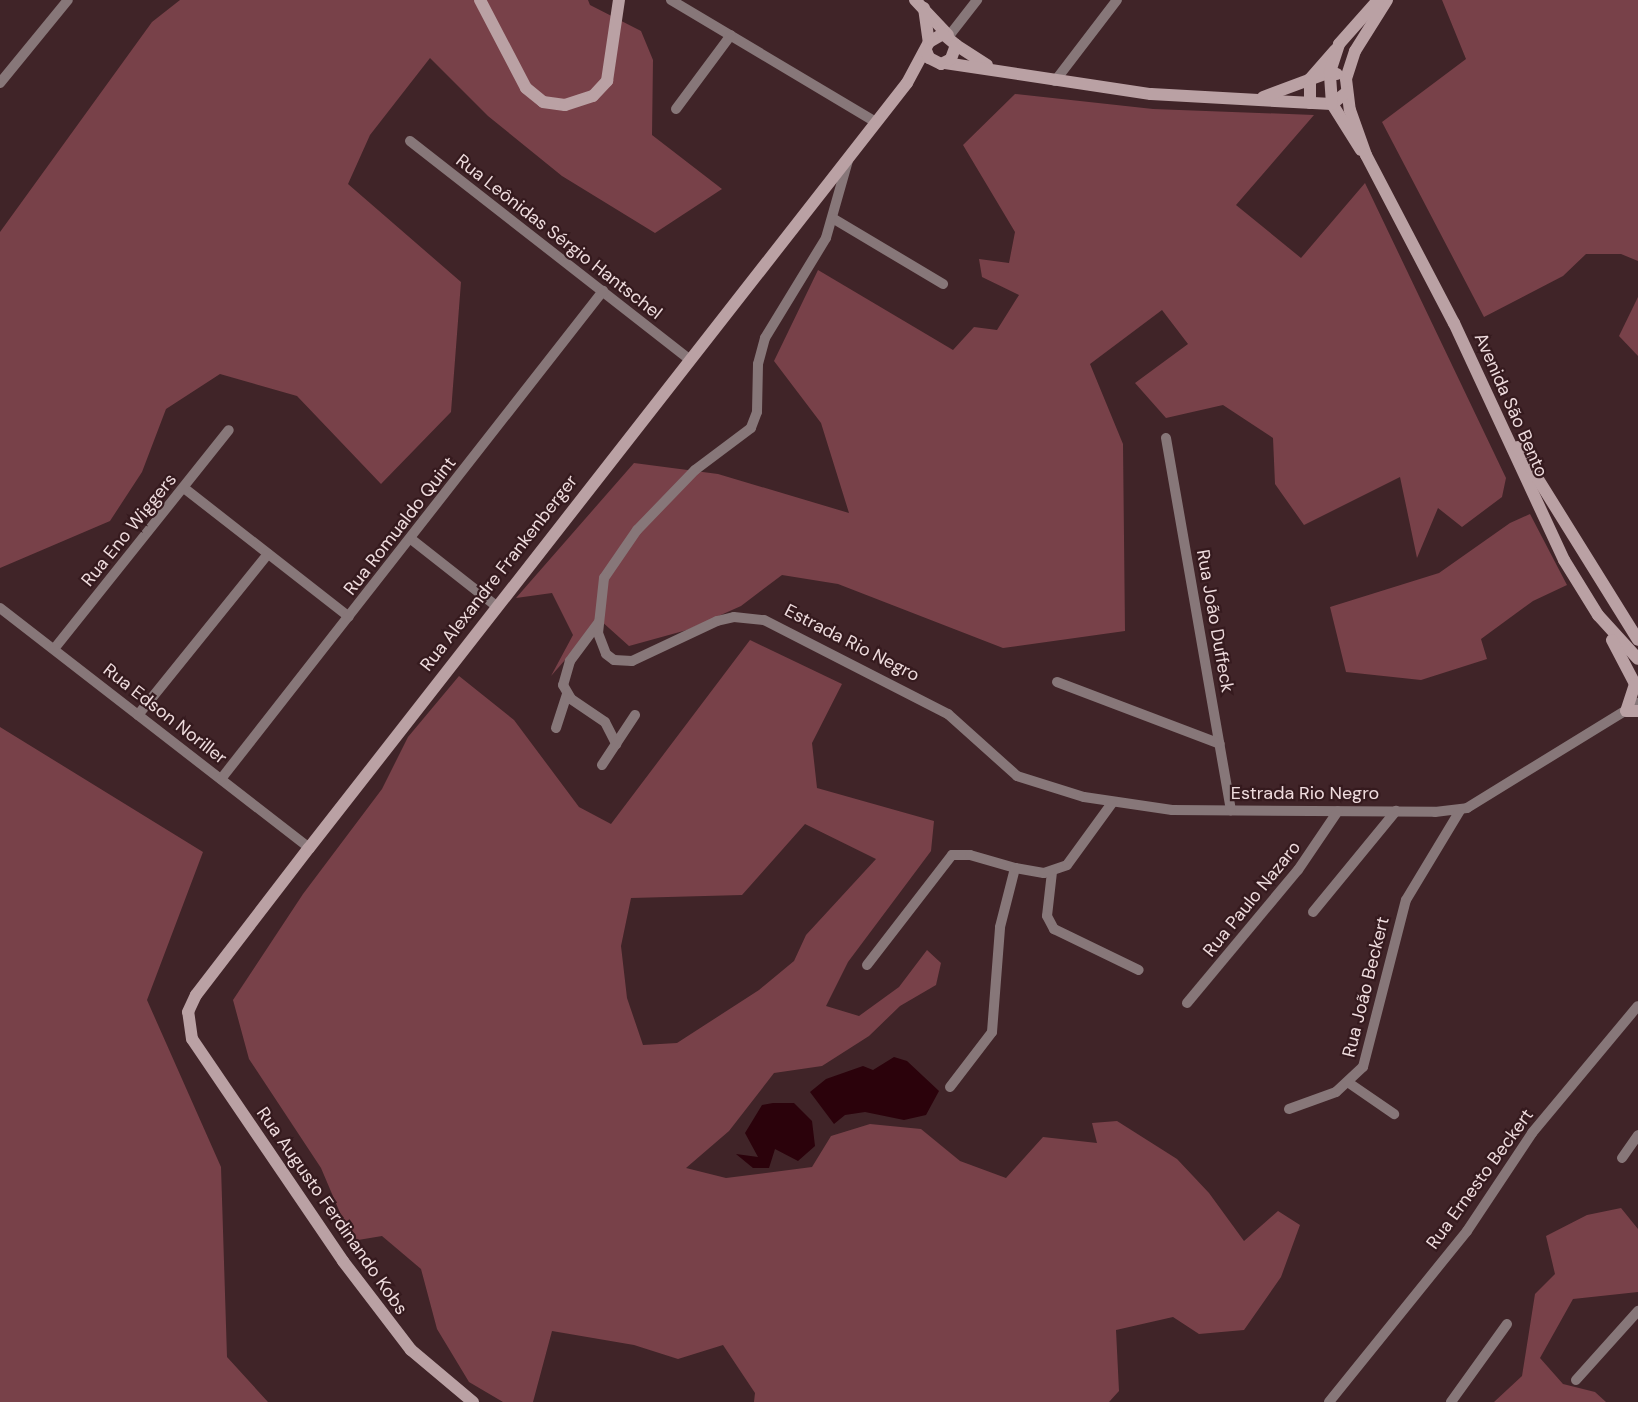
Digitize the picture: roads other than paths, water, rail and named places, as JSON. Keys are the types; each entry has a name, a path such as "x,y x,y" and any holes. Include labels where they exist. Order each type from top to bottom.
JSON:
{"street":[{"path":"0,83 68,0"},
{"path":"480,0 526,88 543,102 565,105 593,96 607,81 619,0"},
{"path":"671,0 876,122"},
{"path":"941,63 951,39 977,0"},
{"path":"1054,81 1117,0"},
{"name":"Avenida São Bento","path":"1366,155 1347,134 1332,104 1330,72 1336,49 1378,0"},
{"path":"919,4 927,46 941,63 993,68 1054,81 1142,94 1332,104 1346,88 1355,51 1387,0"},
{"path":"919,4 951,39 993,68"},
{"path":"676,109 731,36"},
{"path":"927,46 951,39"},
{"name":"Estrada Rio Negro","path":"927,46 908,83 849,154 834,219 767,332 758,364 757,412 751,428 695,470 623,547 604,578 599,622 606,654 624,663 717,621 734,617 764,620 948,714 1017,776 1112,803 1231,810 1461,809 1482,801 1632,711 1638,704"},
{"path":"1310,103 1310,79 1336,49"},
{"name":"Estrada Rio Negro","path":"908,83 941,63"},
{"path":"1259,99 1330,72 1346,88"},
{"name":"Avenida São Bento","path":"1346,88 1366,155 1500,418 1543,520 1598,615 1638,659"},
{"name":"Rua Leônidas Sérgio Hantschel","path":"410,141 689,358"},
{"name":"Rua Alexandre Frankenberger","path":"187,1020 196,995 849,154"},
{"path":"834,219 943,284"},
{"name":"Rua Romualdo Quint","path":"221,779 603,291"},
{"path":"1500,418 1638,640"},
{"name":"Rua Eno Wiggers","path":"54,649 230,430"},
{"name":"Rua João Duffeck","path":"1166,438 1231,810"},
{"path":"183,488 349,617"},
{"path":"411,539 496,606"},
{"path":"138,715 268,554"},
{"name":"Rua Edson Noriller","path":"0,608 309,848"},
{"path":"1598,615 1635,684 1632,711"},
{"path":"556,728 567,694 563,678 570,661 599,622"},
{"path":"1057,682 1220,744"},
{"path":"567,694 605,722 616,744"},
{"path":"602,765 635,715"},
{"path":"867,965 952,855 970,855 1015,868 1052,872 1074,858 1112,803"},
{"name":"Rua João Beckert","path":"1289,1108 1349,1083 1368,1058 1387,961 1406,900 1461,809"},
{"name":"Rua Paulo Nazaro","path":"1187,1003 1298,870 1338,811"},
{"path":"1313,912 1396,811"},
{"path":"950,1087 992,1032 1000,927 1015,868"},
{"path":"1052,872 1047,916 1054,929 1139,970"},
{"name":"Rua Ernesto Beckert","path":"1329,1402 1467,1231 1532,1133 1638,1006"},
{"name":"Rua Augusto Ferdinando Kobs","path":"187,1020 192,1039 206,1062 369,1296 424,1362 473,1402"},
{"path":"1349,1083 1394,1114"},
{"path":"1622,1158 1638,1135"},
{"path":"1576,1380 1638,1311"},
{"path":"1451,1402 1507,1324"}]}
